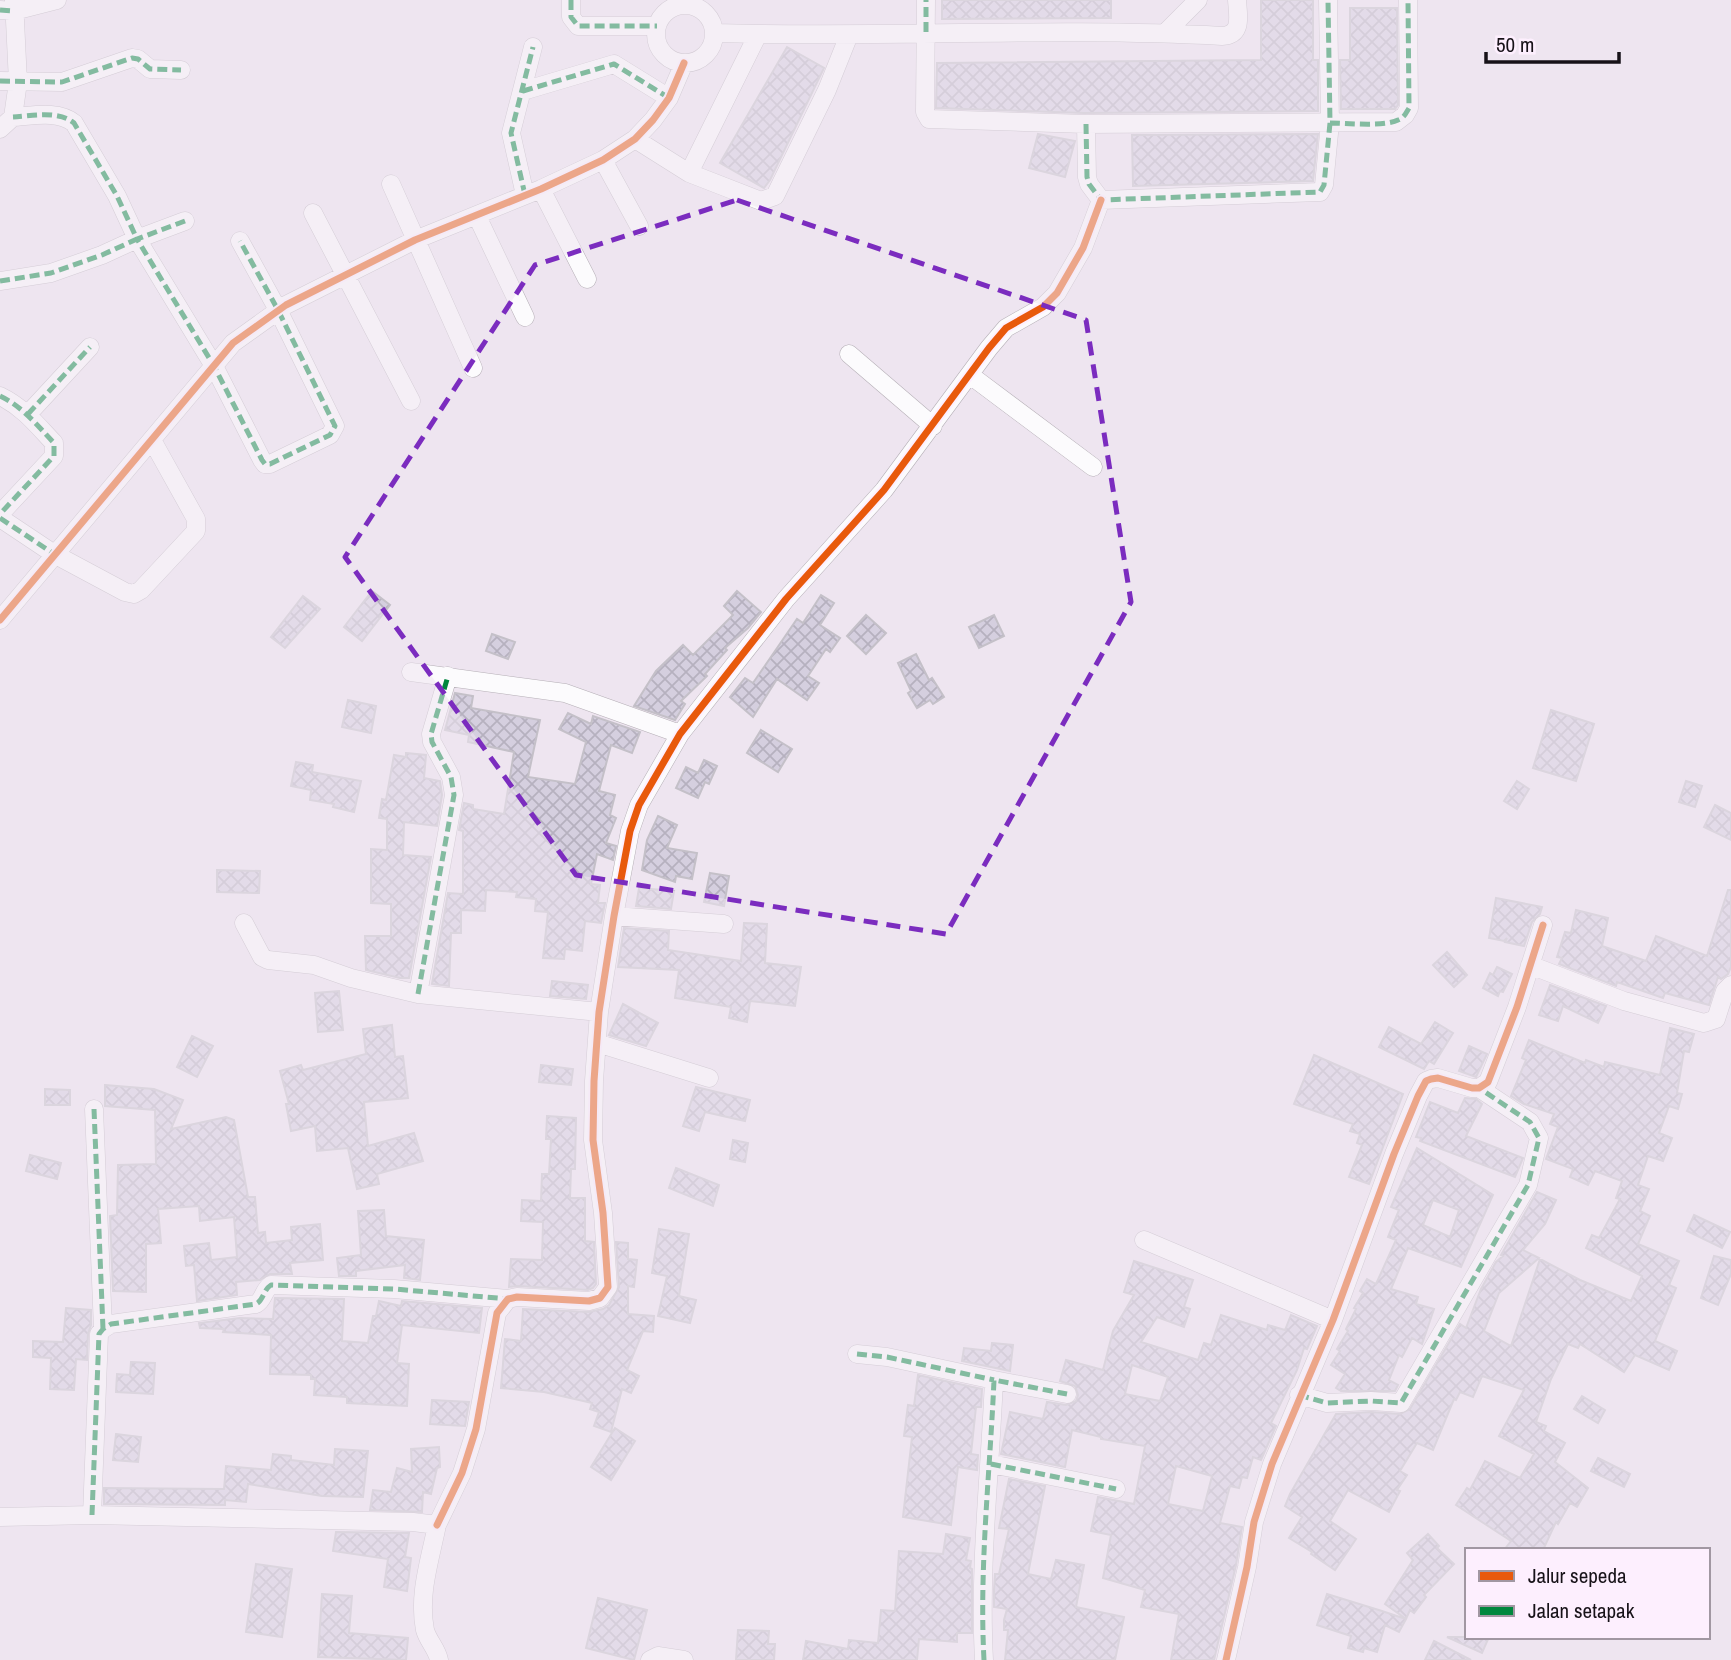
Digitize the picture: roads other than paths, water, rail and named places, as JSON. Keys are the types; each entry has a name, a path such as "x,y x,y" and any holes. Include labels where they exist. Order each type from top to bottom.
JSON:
{"street":[{"path":"57,0 9,7 18,82 6,123 54,116 69,119 74,123 117,196 137,239 214,366 265,464 270,464 333,433 334,422 240,241"},
{"path":"571,0 571,17 578,26 657,26"},
{"path":"926,0 925,112 929,119 1086,124 1396,122 1405,115 1409,107 1408,0"},
{"path":"1165,33 1198,0"},
{"path":"714,33 1230,35 1236,31 1238,23 1237,0"},
{"path":"1101,200 1320,192 1324,185 1330,123 1328,0"},
{"path":"685,2 702,10 711,20 714,33 710,49 698,60 684,63 670,59 661,50 656,39 657,26 663,14 685,2"},
{"path":"689,173 758,34"},
{"path":"635,139 689,173 761,201 772,199 827,90 849,35"},
{"path":"533,47 511,133 533,192 587,279"},
{"path":"0,81 62,82 132,58 138,59 150,69 181,70"},
{"path":"0,621 233,343 278,310 415,240 477,216 603,160 635,139 668,98 684,63"},
{"path":"523,91 614,64 668,98"},
{"path":"1086,124 1087,177 1101,200"},
{"path":"603,160 639,226"},
{"path":"391,184 473,368"},
{"path":"92,1515 99,1334 103,1329 119,1323 256,1304 262,1300 265,1289 271,1285 394,1289 508,1299 541,1297 590,1301 600,1298 608,1287 603,1213 593,1140 599,1012 630,831 639,805 680,734 786,599 884,490 1006,328 1043,307 1057,293 1083,248 1101,200"},
{"path":"313,212 411,401"},
{"path":"477,216 525,317"},
{"path":"0,281 51,272 102,255 185,221"},
{"path":"28,414 90,347"},
{"path":"849,354 933,426"},
{"path":"970,375 1094,467"},
{"path":"0,396 15,403 28,414 54,443 55,452 0,516 54,554 125,592 134,594 141,590 196,531 196,519 152,440"},
{"path":"411,672 565,693 680,734"},
{"path":"418,994 454,795 451,777 432,742 431,734 448,676"},
{"path":"614,916 724,924"},
{"path":"244,923 262,957 275,961 314,965 351,978 418,994 599,1012"},
{"path":"1479,1088 1488,1082 1502,1049 1543,925"},
{"path":"1530,965 1624,1001 1704,1023 1716,1019 1725,991 1731,985"},
{"path":"597,1043 709,1078"},
{"path":"1226,1660 1254,1522 1272,1464 1300,1395 1333,1320 1394,1154 1426,1081 1438,1078 1465,1087 1479,1088 1530,1122 1539,1138 1528,1185 1401,1403 1327,1403 1300,1395"},
{"path":"94,1109 103,1329"},
{"path":"1143,1240 1333,1320"},
{"path":"439,1660 426,1634 421,1604 437,1525 462,1472 477,1429 497,1313 508,1299"},
{"path":"857,1354 887,1357 1068,1394"},
{"path":"984,1660 985,1517 991,1464 994,1380"},
{"path":"991,1464 1116,1489"},
{"path":"0,1517 92,1515 413,1522 437,1525"},
{"path":"650,1660 658,1656 684,1660"}]}
